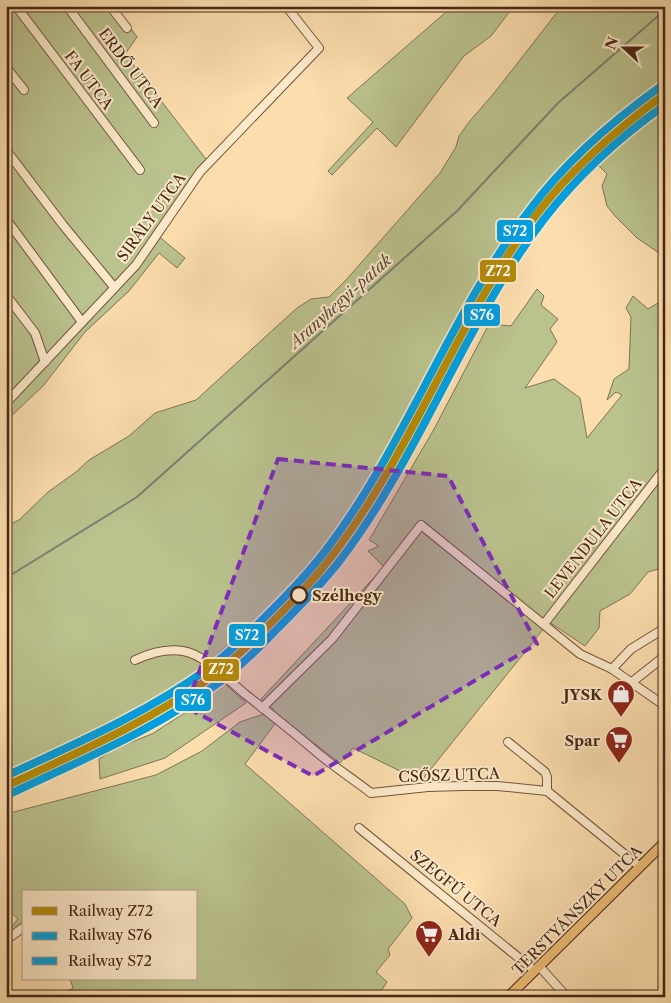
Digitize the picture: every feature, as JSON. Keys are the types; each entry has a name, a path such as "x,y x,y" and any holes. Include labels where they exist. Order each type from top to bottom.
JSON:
{"main road":[{"name":"TERSTYÁNSZKY UTCA","path":"508,997 665,842"}],"street":[{"name":"FA UTCA","path":"16,6 140,170"},
{"name":"ERDŐ UTCA","path":"67,6 154,123"},
{"path":"110,6 127,28"},
{"name":"SIRÁLY UTCA","path":"6,403 136,265 200,172 319,48 286,6"},
{"path":"6,67 24,90"},
{"path":"6,150 63,226 114,287"},
{"path":"6,219 82,322"},
{"path":"6,295 35,333 45,362"},
{"name":"LEVENDULA UTCA","path":"544,624 665,468"},
{"path":"262,708 332,639 421,525 580,654 612,669 665,706"},
{"path":"612,669 631,649 665,628"},
{"name":"CSŐSZ UTCA","path":"135,660 150,653 166,650 189,653 214,668 314,750 371,793 428,787 497,786 547,791"},
{"path":"632,682 665,656"},
{"path":"508,742 545,772 547,791 639,866"},
{"name":"SZEGFŰ UTCA","path":"359,828 526,962 537,968 567,997"},
{"path":"6,940 22,928"}],"highlighted area":[{"path":"278,459 448,476 537,644 313,776 186,707"}],"green space":[{"path":"6,6 114,6 137,37 125,54 209,163 157,235 185,258 177,268 159,253 129,291 85,332 43,386 6,421"},
{"path":"453,6 514,6 491,36 464,56 396,147 377,128 332,175 328,171 373,122 347,98"},
{"path":"562,6 665,6 665,85 644,97 600,134 519,220 503,241 470,297 362,496 295,588 270,614 238,635 196,678 136,715 6,774 6,526 19,520 48,492 89,460 129,436 155,413 196,400 297,308 311,299 329,297 440,173 456,147 459,136 469,122 495,92"},
{"path":"665,108 665,257 637,238 607,206 602,186 607,174 597,164 646,120"},
{"path":"537,289 544,296 541,305 558,319 550,329 557,342 525,388 554,379 580,398 587,438 622,395 616,392 607,400 614,379 629,369 631,317 626,308 633,296 648,309 665,299 665,567 648,572 630,594 600,611 599,628 585,646 549,622 422,780 353,748 340,763 279,717 261,699 384,567 368,551 379,546 369,540 433,431 489,324 511,326"},
{"path":"223,682 246,703 165,758 100,779 99,759 116,748 152,734 197,705"},
{"path":"267,713 277,721 245,764 405,904 412,918 388,949 390,955 376,972 387,982 377,997 58,997 73,988 70,980 198,980 198,890 22,890 22,928 12,933 10,929 18,919 6,908 6,814 156,775 202,751 240,722"}],"waterway":[{"name":"Aranyhegyi-patak","path":"6,578 137,497 457,211 558,103 665,10"}],"rail line":[{"name":"S72","path":"6,776 136,714 185,684 230,651 288,594 319,559 354,510 380,468 475,294 501,251 529,211 573,159 624,114 660,87"},
{"name":"Z72","path":"6,786 139,722 190,692 235,657 294,600 325,565 361,516 411,430 482,298 536,215 580,165 630,121 665,94"},
{"name":"S76","path":"10,794 118,743 196,698 221,681 242,663 308,598 338,563 367,522 418,436 489,303 515,260 544,219 585,172 632,130 665,105"}],"place":[{"name":"Szélhegy","path":"299,595"},
{"name":"JYSK","path":"621,718"},
{"name":"Spar","path":"619,764"},
{"name":"Aldi","path":"429,958"}]}
